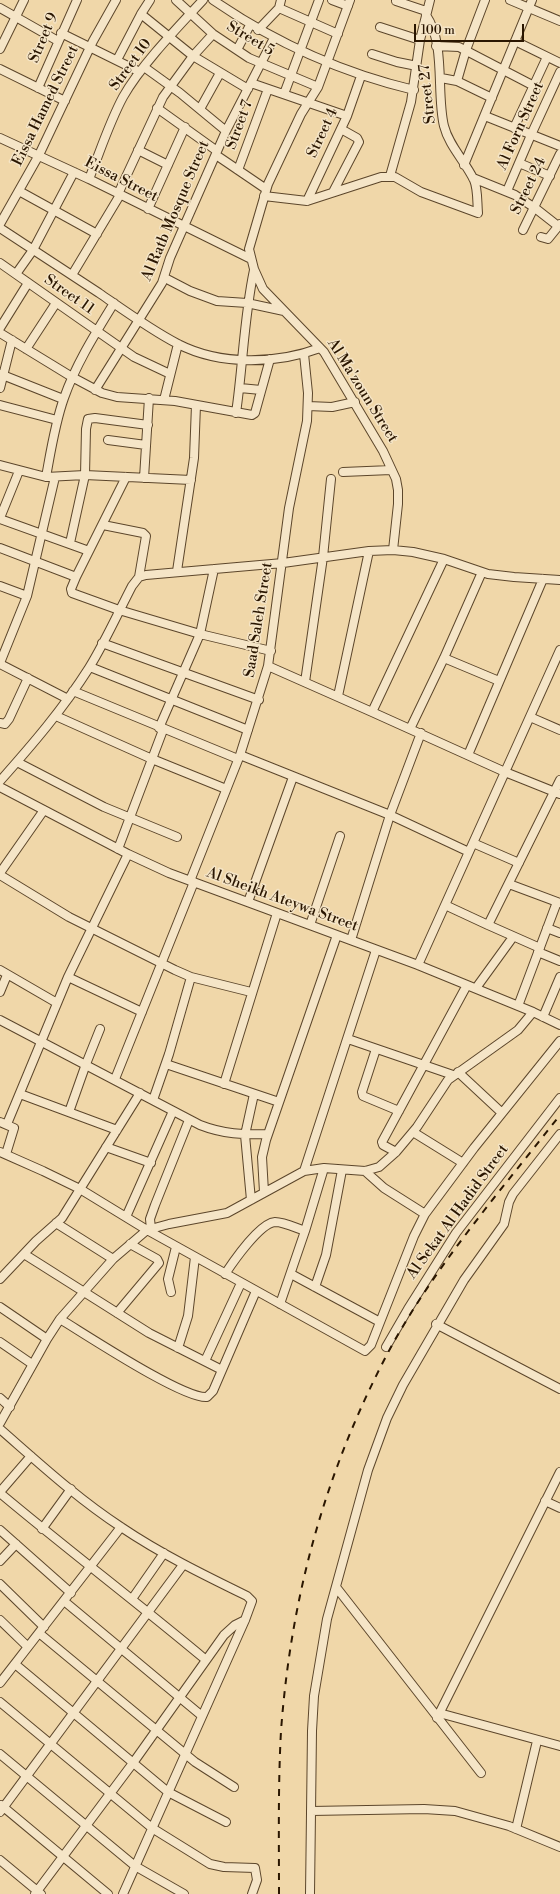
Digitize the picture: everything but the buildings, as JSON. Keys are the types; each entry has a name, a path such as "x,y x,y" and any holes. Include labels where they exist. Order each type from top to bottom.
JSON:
{"street":[{"path":"0,49 24,0"},
{"name":"Eissa Hamed Street","path":"0,224 39,155 90,47 116,0"},
{"name":"Street 5","path":"176,0 214,34 236,50 261,64 318,87"},
{"name":"Street 10","path":"89,179 123,98 142,70 203,0"},
{"path":"213,0 258,30 328,63 361,76 414,90"},
{"path":"284,94 318,0"},
{"path":"332,0 349,3"},
{"path":"156,108 185,127 265,192 307,201 382,177 390,176 414,90 420,40 430,0"},
{"path":"457,81 466,50 485,0"},
{"path":"510,0 560,21"},
{"path":"464,165 532,0"},
{"name":"Street 9","path":"38,88 74,1"},
{"path":"117,60 147,1"},
{"path":"396,1 426,13"},
{"name":"Al Ma'zoun Street","path":"349,3 318,87 301,114 265,192 249,244 254,269 263,289 320,348 355,402 392,470 396,479 398,504 393,550"},
{"path":"258,30 280,4 338,34"},
{"path":"0,8 58,41"},
{"name":"Street 27","path":"390,176 421,192 478,213 476,187 473,178 464,165 444,125 441,78 433,27 426,13"},
{"path":"141,14 193,56 220,73 249,86 268,89 347,116"},
{"path":"236,50 250,25"},
{"path":"380,27 420,40"},
{"path":"61,33 117,60 142,70 170,85 226,131"},
{"path":"72,275 119,194 156,108 170,85 193,56 214,34"},
{"name":"Al Ratb Mosque Street","path":"95,390 164,278 184,227 226,131 274,38"},
{"path":"515,41 560,63"},
{"path":"436,46 445,45 466,50 534,86"},
{"path":"372,54 397,62 417,66"},
{"path":"514,128 547,57"},
{"path":"0,70 65,101"},
{"name":"Al Forn Street","path":"508,191 531,135 560,72"},
{"path":"200,109 220,73"},
{"name":"Street 4","path":"307,201 347,116 361,76"},
{"path":"441,78 457,81 492,98"},
{"name":"Street 7","path":"238,170 268,89"},
{"path":"485,116 560,146"},
{"path":"148,209 185,127"},
{"path":"334,192 359,142 357,138 341,129"},
{"name":"Eissa Street","path":"0,138 89,179 251,259"},
{"path":"138,150 168,165"},
{"name":"Street 24","path":"523,230 560,154"},
{"path":"519,163 550,176"},
{"path":"16,274 33,250 55,211 74,172"},
{"path":"473,178 508,191 559,225 548,239 540,237"},
{"path":"19,191 97,234"},
{"path":"0,228 178,344 208,355 244,360 270,359 304,354 320,348"},
{"name":"Street 11","path":"0,263 121,348 143,362 170,374"},
{"path":"236,413 244,360 247,303 254,269"},
{"path":"164,278 190,292 217,301 247,303 284,311"},
{"path":"0,328 28,283"},
{"path":"26,349 56,303"},
{"path":"68,699 0,664 27,596 36,561 50,477 57,420 63,399 72,377 114,303"},
{"path":"0,333 95,390 116,396 164,400 252,415 255,413 270,359"},
{"path":"0,388 1,374 12,340"},
{"path":"164,400 178,344"},
{"name":"Saad Saleh Street","path":"115,1079 163,964 239,757 268,666 289,508 308,406 308,380 304,354"},
{"path":"1,374 63,399"},
{"path":"240,388 261,390"},
{"path":"144,478 149,398"},
{"path":"308,406 332,407 355,402"},
{"path":"0,405 57,420"},
{"path":"177,571 195,446 196,405"},
{"path":"70,543 85,475 86,429 88,419 95,418 148,425"},
{"path":"108,440 146,445"},
{"path":"0,465 19,471 50,477 85,475 191,480"},
{"path":"343,472 392,470"},
{"path":"19,471 0,518 89,551"},
{"path":"126,477 76,577 71,589 72,593 119,610 200,634 271,651"},
{"path":"305,682 323,557 331,479"},
{"path":"0,781 56,716 90,667 132,586 140,577 146,536 142,533 103,525"},
{"path":"0,548 76,577"},
{"path":"140,577 177,571 282,563 369,551 393,550 444,558 482,572 560,582"},
{"path":"338,696 369,551"},
{"path":"372,712 444,558"},
{"path":"118,849 152,760 171,700 200,634 214,569"},
{"path":"410,728 444,658 482,572"},
{"path":"468,755 543,579"},
{"path":"0,586 27,596"},
{"path":"102,643 258,700"},
{"path":"418,965 560,650"},
{"path":"444,658 499,681"},
{"path":"268,666 410,728 505,772 557,793"},
{"path":"90,667 248,730"},
{"path":"0,723 5,724 9,719 28,678"},
{"path":"73,691 161,729 293,777 390,815 469,852"},
{"path":"56,716 152,760 226,789"},
{"path":"530,717 560,730"},
{"path":"351,940 390,815 421,734"},
{"path":"17,762 130,818 178,838"},
{"path":"248,902 293,777"},
{"path":"488,925 519,862 557,793 560,780"},
{"name":"Al Sheikh Ateywa Street","path":"0,787 128,854 192,882 418,965 533,1012 560,1025"},
{"path":"44,810 0,874 91,928 163,964 192,977 251,992"},
{"path":"310,925 340,836"},
{"path":"473,843 519,862"},
{"path":"128,854 91,928 57,1003 20,1094 4,1123 14,1129 3,1153 80,1190 149,1229 176,1247 365,1352 369,1349 414,1236 425,1214 502,1113 560,1041"},
{"path":"509,884 559,903 547,928 518,1006"},
{"path":"445,905 560,961"},
{"path":"224,1084 251,992 277,913"},
{"path":"547,928 560,933"},
{"path":"264,1192 262,1157 268,1134 337,935"},
{"path":"476,988 513,937"},
{"path":"304,1171 376,950"},
{"path":"0,992 3,973 57,1003"},
{"path":"153,1100 166,1064 192,977"},
{"path":"543,1017 560,977"},
{"path":"68,978 142,1012"},
{"path":"396,1152 382,1145 382,1142 467,985"},
{"path":"0,1423 32,1364 60,1319 114,1259 149,1229 220,1215 234,1210 304,1171 324,1168 365,1171 379,1167 396,1152 431,1107 442,1088 456,1073 518,1030 533,1012"},
{"path":"0,1020 115,1079 189,1120 218,1132 245,1135 268,1134"},
{"path":"69,1112 100,1030"},
{"path":"348,1039 424,1065 456,1073 502,1113"},
{"path":"376,1049 362,1092 363,1096 399,1111"},
{"path":"166,1064 279,1102"},
{"path":"0,1279 66,1212 140,1093"},
{"path":"20,1094 117,1130"},
{"path":"251,1200 245,1135 254,1094"},
{"name":"Al Sekat Al Hadid Street","path":"386,1347 456,1233 560,1098"},
{"path":"126,1217 173,1111"},
{"path":"149,1229 153,1209 189,1120"},
{"path":"412,1132 463,1163"},
{"path":"310,1894 312,1730 314,1696 324,1635 368,1470 380,1435 403,1385 436,1324 470,1270 504,1224 509,1202 513,1194 560,1134"},
{"path":"106,1147 150,1163"},
{"path":"280,1304 305,1231 324,1168"},
{"path":"315,1288 326,1255 342,1170"},
{"path":"365,1171 384,1188 425,1214"},
{"path":"56,1223 114,1259"},
{"path":"225,1274 253,1238 273,1223 281,1223 305,1231"},
{"path":"117,1313 159,1263 157,1259 130,1244"},
{"path":"171,1292 168,1279 176,1247"},
{"path":"24,1254 117,1313 178,1348 222,1370"},
{"path":"178,1348 188,1316 195,1257"},
{"path":"290,1274 380,1322"},
{"path":"205,1361 241,1283"},
{"path":"60,1319 117,1354 198,1396 207,1397 211,1395 256,1291"},
{"path":"0,1307 47,1339"},
{"path":"436,1324 560,1389"},
{"path":"0,1342 32,1364"},
{"path":"0,1398 10,1407"},
{"path":"0,1429 71,1489 121,1527 183,1565 250,1598 251,1605 245,1620 135,1866 124,1894"},
{"path":"31,1456 0,1492 90,1568 132,1599 206,1660"},
{"path":"438,1715 560,1472"},
{"path":"42,1528 71,1489"},
{"path":"545,1501 560,1508"},
{"path":"0,1683 3,1673 15,1664 121,1527"},
{"path":"0,1530 71,1592"},
{"path":"0,1561 16,1544"},
{"path":"132,1599 164,1553"},
{"path":"108,1894 1,1808 27,1776 183,1565"},
{"path":"0,1584 42,1630 97,1681 205,1770 234,1787"},
{"path":"336,1587 438,1715 481,1773"},
{"path":"64,1601 202,1716"},
{"path":"0,1620 28,1647"},
{"path":"0,1860 38,1893 62,1857 133,1763 206,1660 230,1630 245,1620"},
{"path":"15,1664 168,1792 226,1822"},
{"path":"0,1702 152,1828 210,1864 224,1867 255,1868 257,1880 252,1894"},
{"path":"438,1715 560,1746"},
{"path":"516,1829 537,1741"},
{"path":"0,1754 135,1866 184,1894"},
{"path":"311,1811 441,1810 466,1813 516,1829 560,1847"}],"railway":[{"path":"279,1894 280,1751 286,1680 293,1631 303,1582 315,1533 330,1486 368,1393 391,1347 409,1317 449,1257 560,1115"}]}
